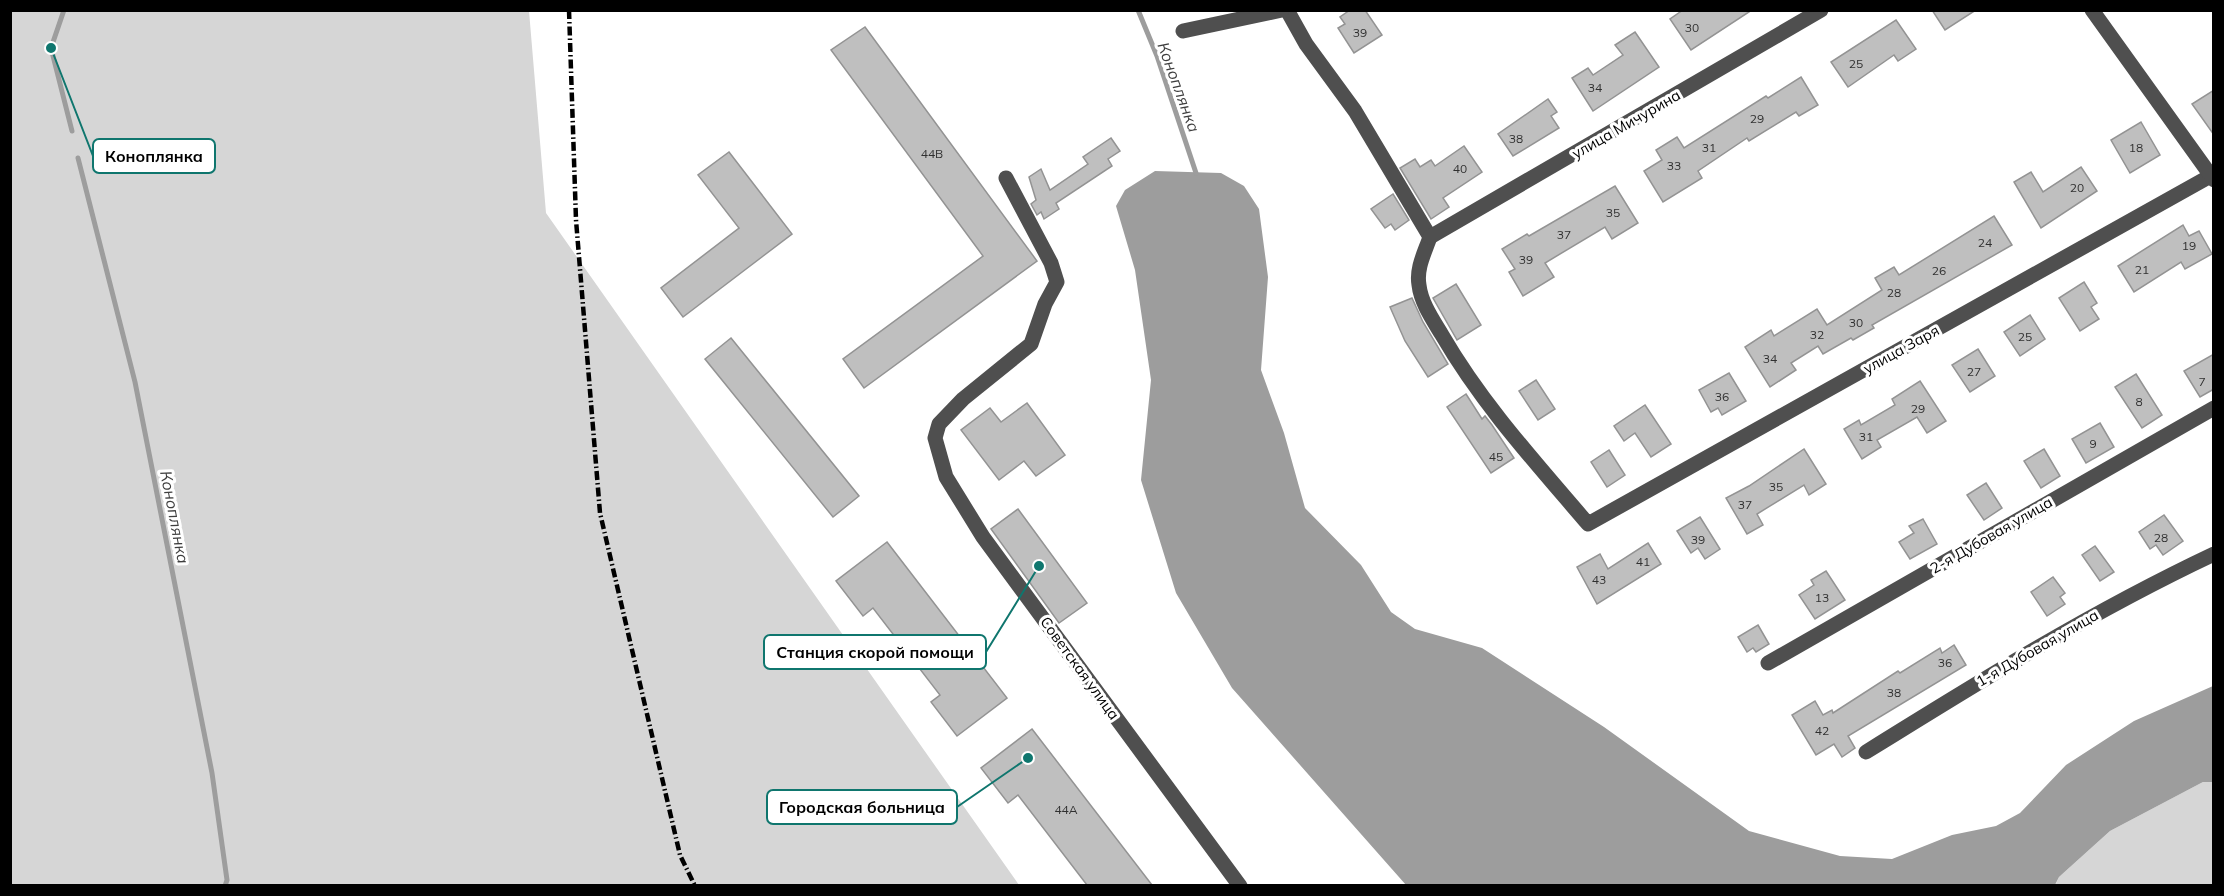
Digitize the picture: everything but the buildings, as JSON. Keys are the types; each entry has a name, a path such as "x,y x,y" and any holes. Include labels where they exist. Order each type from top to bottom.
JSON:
{"street":[{"path":"1183,31 1282,10"},
{"path":"1287,10 1306,44 1355,111 1430,237"},
{"name":"улица Мичурина","path":"1430,237 1821,10"},
{"path":"2092,10 2213,176"},
{"name":"улица Заря","path":"1430,237 1419,266 1419,285 1426,308 1485,402 1588,524 2213,176"},
{"name":"Советская улица","path":"1006,178 1051,263 1057,282 1045,304 1031,344 963,399 939,424 935,438 946,477 983,537 1240,885"},
{"name":"2-я Дубовая улица","path":"1768,663 2214,408"},
{"name":"1-я Дубовая улица","path":"1866,752 2019,657 2156,581 2214,554"}],"shaded area":[{"path":"10,11 529,11 546,213 1019,885 11,885"},
{"path":"1155,171 1221,173 1244,186 1259,209 1268,277 1261,370 1284,433 1305,508 1361,565 1391,612 1415,629 1482,648 1604,727 1749,831 1840,856 1892,859 1952,835 1996,826 2020,813 2066,765 2134,721 2213,686 2213,782 2203,782 2110,831 2059,877 2055,885 1406,885 1232,688 1176,593 1141,480 1151,380 1135,270 1116,206 1125,190"},
{"path":"2203,782 2213,782 2213,885 2055,886 2059,877 2110,831"}],"waterway":[{"name":"Коноплянка","path":"64,10 51,48 72,131"},
{"name":"Коноплянка","path":"1138,10 1157,56 1196,173"},
{"name":"Коноплянка","path":"78,158 135,382 212,773 227,880 225,886"}],"railway":[{"path":"569,10 576,220 600,513 680,855 695,886"}],"place":[{"name":"Коноплянка","path":"51,48"},
{"name":"Станция скорой помощи","path":"1039,566"},
{"name":"Городская больница","path":"1028,758"}]}
